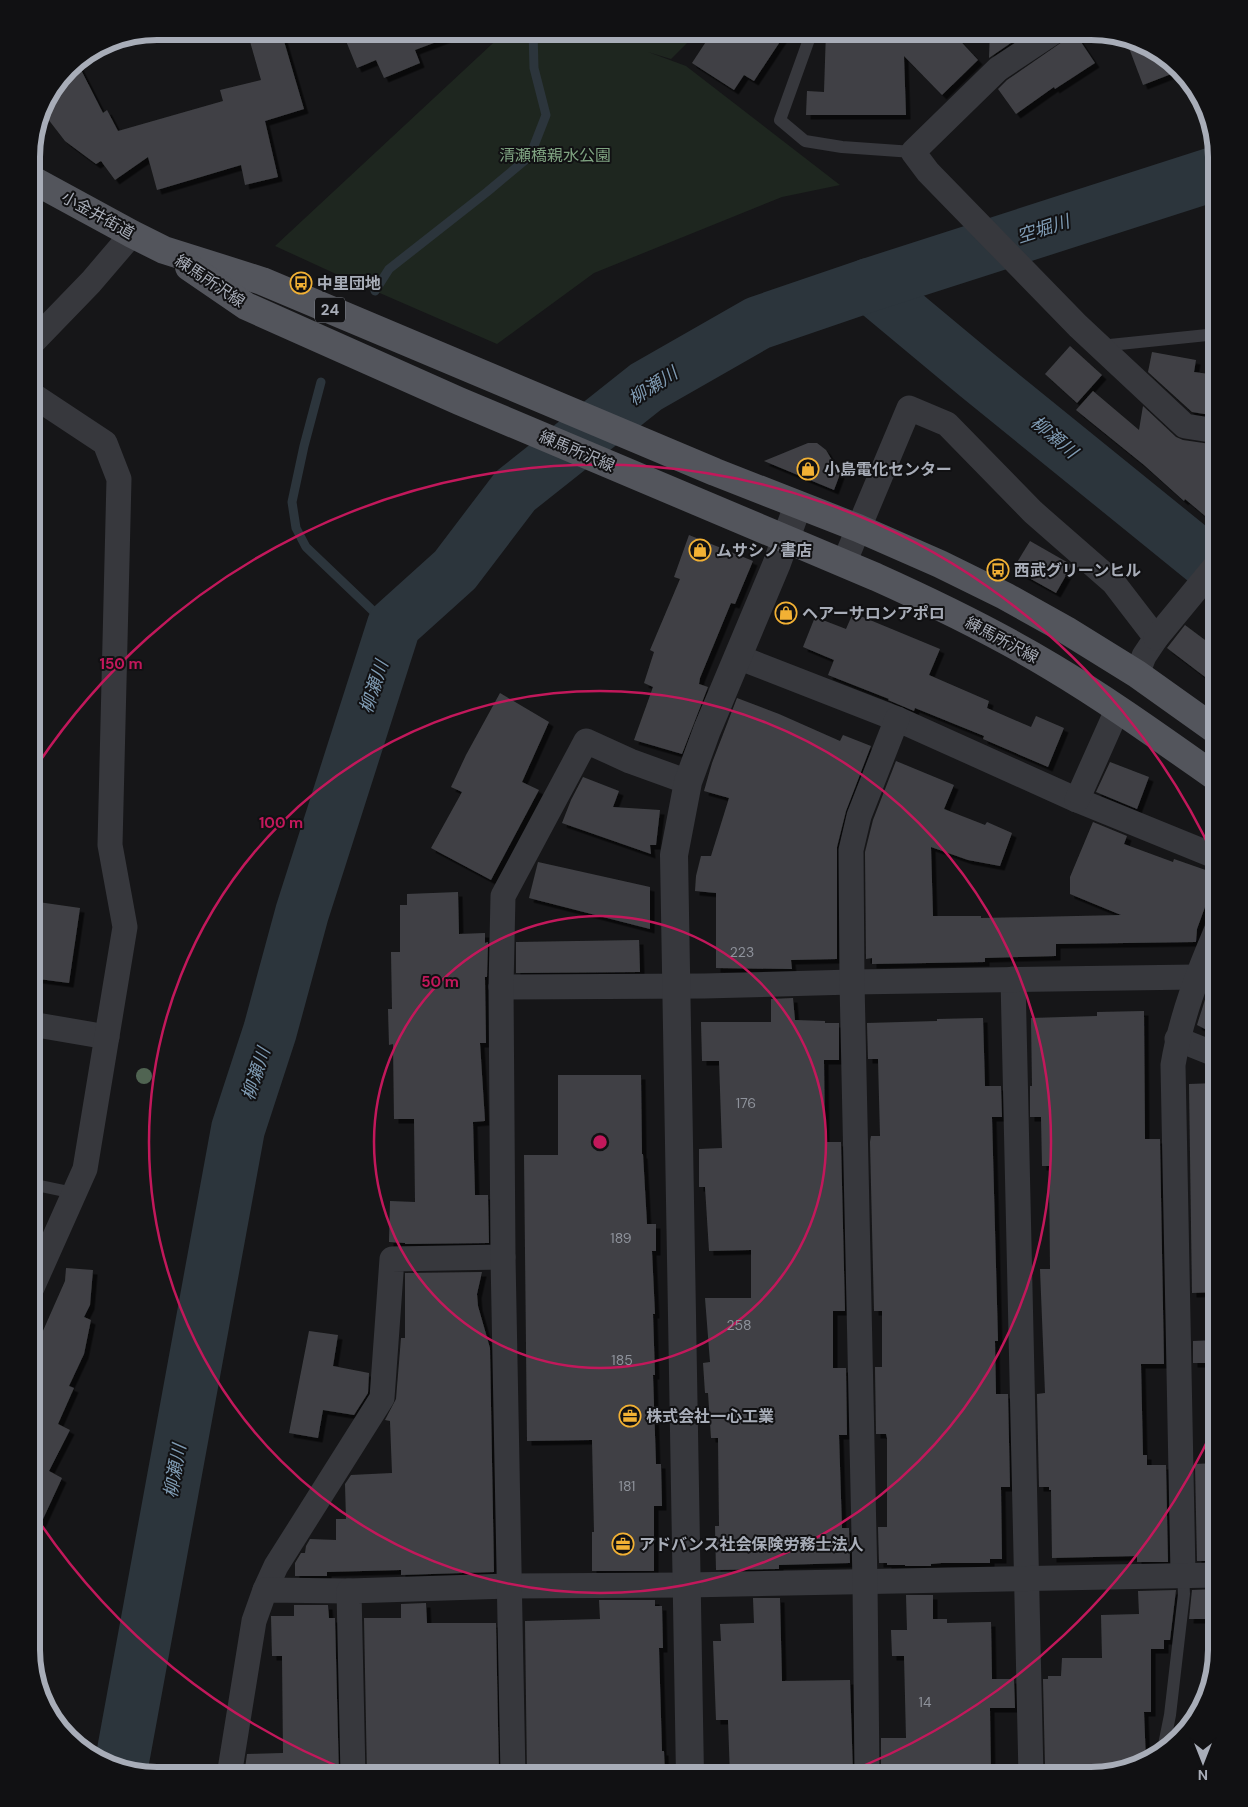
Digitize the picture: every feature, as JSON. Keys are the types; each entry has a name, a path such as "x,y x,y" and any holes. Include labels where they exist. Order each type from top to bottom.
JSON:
{"main road":[{"name":"小金井街道","path":"40,183 164,250"},
{"name":"練馬所沢線","path":"164,250 262,281 715,472 858,528 940,564 1005,596 1066,630 1137,674 1208,725"},
{"name":"練馬所沢線","path":"164,250 246,306 459,401 785,540 844,563 927,600 1052,667 1118,708 1208,772"}],"street":[{"path":"1043,40 998,69 913,152 933,176 1073,320 1185,426 1208,430"},
{"path":"40,336 91,282 132,234"},
{"path":"40,399 105,443 119,479 110,845 125,927 85,1169 40,1270"},
{"path":"844,563 909,408 947,424 1033,512 1114,582 1156,638"},
{"path":"690,1767 674,855 688,782 707,730 798,505"},
{"path":"1137,674 1144,656 1156,638 1208,575"},
{"path":"738,657 897,719 1077,800 1208,853"},
{"path":"1077,800 1118,708"},
{"path":"867,1767 865,1582 852,982 852,850 859,816 897,719"},
{"path":"513,1767 503,1257 502,896 586,740 630,761 688,782"},
{"path":"1183,1574 1173,1065 1177,1039 1196,978 1208,950"},
{"path":"501,988 1196,978"},
{"path":"1014,980 1031,1767"},
{"path":"40,1025 107,1036"},
{"path":"1177,1039 1208,1052"},
{"path":"230,1767 254,1621 265,1590 276,1566 382,1398 392,1259 503,1257"},
{"path":"265,1590 349,1591 510,1586 687,1586 1208,1575"},
{"path":"349,1591 353,1767"}],"lane":[{"path":"809,40 780,120 805,142 842,147 913,152"},
{"path":"1100,346 1208,335"},
{"path":"40,1186 74,1193"},
{"path":"1165,1741 1171,1706 1184,1594 1183,1574"}],"green space":[{"name":"清瀬橋親水公園","path":"496,40 690,40 671,59 648,52 686,66 840,185 782,197 594,273 497,344 275,246"}],"building":[{"path":"250,40 284,40 304,109 265,121 278,177 245,185 241,165 157,190 148,157 115,180 101,161 96,164 65,141 47,118 52,105 64,86 80,69 103,113 107,110 118,131 223,101 220,90 261,80"},
{"path":"346,40 441,40 415,50 420,63 384,78 376,60 357,68"},
{"path":"707,40 781,40 754,81 744,75 734,90 692,63"},
{"path":"826,40 937,42 939,40 959,40 978,60 942,95 904,56 906,115 806,115 807,91 824,92"},
{"path":"990,40 1015,40 989,58"},
{"path":"1065,40 1080,40 1095,63 1055,89 1054,87 1016,114 998,89 1007,80"},
{"path":"1128,46 1156,60 1173,74 1143,85"},
{"path":"1070,346 1102,375 1077,403 1045,374"},
{"path":"1152,352 1196,360 1194,372 1208,374 1208,415 1192,412 1148,372"},
{"path":"1093,391 1139,430 1143,406 1176,437 1183,440 1208,444 1208,518 1185,499 1184,501 1144,465 1076,410"},
{"path":"808,443 817,443 826,450 840,474 834,490 764,461"},
{"path":"689,535 753,561 735,604 731,603 700,678 699,684 708,687 682,754 634,740 653,687 644,683 654,652 650,650 680,579 674,577"},
{"path":"1030,541 1072,565 1056,593 1013,569"},
{"path":"853,613 940,649 929,675 989,701 987,708 1031,727 1036,716 1064,728 1048,767 983,739 984,736 915,708 914,711 828,675 834,660 803,647 815,617 846,629"},
{"path":"1185,625 1208,642 1208,679 1167,648"},
{"path":"500,693 549,722 522,782 539,790 491,880 431,848 462,792 451,787"},
{"path":"737,698 840,741 843,735 871,746 846,811 837,847 837,959 791,960 792,969 716,968 716,893 695,891 696,876 701,856 711,856 729,798 704,791 712,763"},
{"path":"896,761 954,785 944,809 985,825 987,822 1012,833 1000,866 968,860 931,847 933,916 981,916 981,918 1121,915 1070,894 1070,877 1093,822 1127,836 1124,844 1173,862 1174,859 1208,871 1208,899 1197,929 1196,942 1056,944 1056,956 985,958 985,962 872,964 872,958 866,959 865,852 873,820"},
{"path":"1110,762 1149,777 1137,809 1096,792"},
{"path":"583,777 619,791 613,807 660,810 656,845 650,845 651,854 562,823"},
{"path":"538,862 650,887 650,929 529,898"},
{"path":"458,892 459,934 485,933 485,943 488,942 487,977 485,977 486,1043 480,1043 485,1121 473,1122 475,1195 488,1195 489,1243 405,1244 389,1242 390,1201 415,1202 414,1119 394,1119 393,1044 389,1045 388,1009 392,1009 391,952 400,952 400,905 407,905 407,894"},
{"path":"40,902 80,908 69,983 40,979"},
{"path":"639,940 640,972 516,973 516,942"},
{"path":"1208,990 1208,1030 1197,1025"},
{"path":"793,998 795,1020 839,1023 839,1060 824,1060 825,1142 841,1142 845,1311 833,1311 833,1368 846,1368 847,1435 839,1435 842,1528 849,1528 850,1563 779,1565 779,1569 716,1570 715,1526 719,1526 718,1438 711,1438 708,1393 705,1393 703,1363 710,1362 705,1298 751,1298 751,1250 709,1251 705,1187 699,1187 699,1149 722,1148 719,1061 702,1061 701,1022 771,1022 771,999"},
{"path":"1144,1011 1145,1139 1160,1139 1164,1364 1141,1364 1143,1455 1147,1455 1147,1465 1166,1465 1168,1562 1137,1562 1137,1556 1052,1558 1051,1490 1049,1490 1049,1487 1039,1487 1037,1394 1045,1393 1040,1269 1050,1269 1049,1166 1042,1166 1041,1117 1030,1117 1030,1086 1032,1086 1031,1018 1097,1016 1097,1012"},
{"path":"983,1018 985,1086 1001,1086 1002,1117 992,1117 998,1341 995,1341 996,1394 1008,1394 1010,1487 1001,1487 1002,1559 990,1559 990,1563 942,1563 931,1564 931,1566 887,1565 887,1563 879,1563 878,1527 887,1527 887,1438 886,1434 876,1434 875,1367 882,1367 882,1311 874,1311 870,1142 871,1136 880,1136 878,1059 868,1059 867,1023"},
{"path":"558,1075 641,1075 642,1154 647,1224 656,1224 656,1251 652,1251 655,1314 653,1314 655,1375 653,1375 656,1464 661,1464 662,1506 654,1506 654,1571 592,1571 592,1532 594,1532 592,1440 527,1441 524,1155 558,1155"},
{"path":"1208,1083 1208,1292 1192,1293 1189,1084"},
{"path":"66,1268 93,1270 90,1305 84,1317 91,1320 84,1354 69,1386 74,1388 58,1424 70,1430 49,1471 62,1478 40,1526 40,1338 65,1281"},
{"path":"482,1272 477,1294 478,1306 490,1348 494,1572 401,1575 401,1570 327,1572 327,1576 295,1576 295,1563 301,1553 305,1553 310,1539 336,1540 336,1519 346,1519 345,1484 351,1475 392,1473 390,1421 385,1420 396,1399 401,1338 405,1338 405,1273"},
{"path":"309,1331 338,1335 333,1366 369,1373 368,1393 354,1415 323,1410 318,1438 289,1433"},
{"path":"1208,1340 1208,1363 1193,1363 1193,1341"},
{"path":"1208,1463 1208,1561 1197,1561 1195,1464"},
{"path":"1208,1589 1208,1619 1189,1619 1192,1590"},
{"path":"1176,1590 1170,1640 1164,1640 1164,1649 1151,1649 1151,1712 1144,1712 1146,1753 1121,1763 1106,1766 1045,1766 1043,1679 1048,1679 1048,1676 1061,1676 1062,1658 1102,1658 1101,1615 1139,1614 1138,1591"},
{"path":"906,1595 933,1595 933,1619 947,1619 947,1623 991,1622 992,1679 1014,1679 1015,1708 990,1708 991,1767 881,1767 881,1738 906,1738 904,1656 892,1656 891,1630 907,1630"},
{"path":"753,1598 780,1598 782,1681 850,1680 853,1767 730,1767 728,1720 716,1720 713,1641 721,1641 720,1624 754,1623"},
{"path":"599,1600 655,1600 655,1606 662,1606 663,1648 659,1648 662,1751 664,1751 665,1767 527,1767 525,1621 600,1619"},
{"path":"426,1603 427,1623 496,1623 499,1767 367,1767 364,1618 401,1618 401,1604"},
{"path":"294,1605 328,1605 329,1618 335,1618 339,1767 245,1767 247,1754 283,1753 282,1656 272,1656 271,1616 294,1616"}],"waterway":[{"path":"375,291 389,269 530,156 546,115 534,68 533,40"},
{"name":"柳瀬川","path":"122,1761 238,1129 270,1031 302,913 394,625 455,570 515,491 646,387 758,323 869,285 1208,176"},
{"name":"柳瀬川","path":"869,285 1208,563"},
{"path":"321,382 292,502 296,528 306,547 392,629"}],"place":[{"name":"中里団地","path":"301,283"},
{"name":"小島電化センター","path":"808,469"},
{"name":"ムサシノ書店","path":"700,550"},
{"name":"西武グリーンヒル","path":"998,570"},
{"name":"ヘアーサロンアポロ","path":"786,613"},
{"name":"株式会社一心工業","path":"630,1416"},
{"name":"アドバンス社会保険労務士法人","path":"623,1544"}],"water label":[{"name":"空堀川","path":"1043,229"}]}
